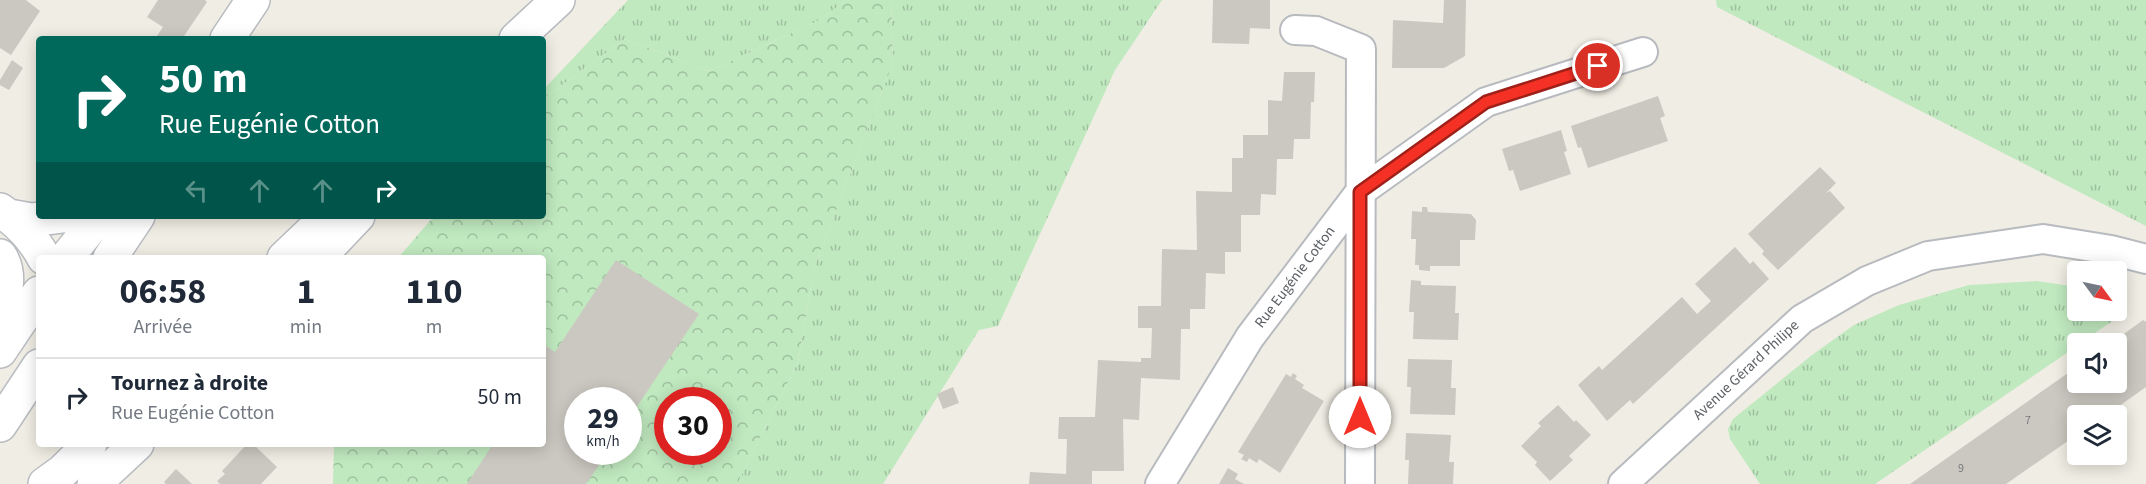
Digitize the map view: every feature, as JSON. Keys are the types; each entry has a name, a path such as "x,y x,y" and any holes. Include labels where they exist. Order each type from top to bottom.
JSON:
{"main road":[{"path":"229,36 253,0"},
{"path":"253,36 275,0"},
{"path":"519,36 558,0"},
{"path":"534,36 569,0"},
{"path":"5,213 31,220 39,219"},
{"path":"5,213 37,245 42,255"},
{"path":"68,255 98,219"},
{"path":"112,255 136,219"},
{"path":"287,255 325,219"},
{"path":"320,255 355,219"},
{"path":"0,256 4,262 7,287 0,315"},
{"path":"0,351 36,297"},
{"path":"0,425 36,371"},
{"path":"54,477 87,447"},
{"path":"94,484 134,447"},
{"path":"106,484 140,447"}],"street":[{"path":"1295,30 1316,31 1361,49 1360,484"},
{"name":"Rue Eugénie Cotton","path":"1160,484 1250,337 1360,192 1486,102 1642,52"},
{"name":"Avenue Gérard Philipe","path":"1623,484 1802,319 1867,281 1928,256 2043,239 2111,250 2146,259"}],"green space":[{"path":"628,0 847,0 820,20 709,71 625,39 546,97 546,87"},
{"path":"847,0 891,0 893,63 814,268 798,362 737,484 333,484 334,447 546,447 546,255 401,255 431,219 546,219 546,97 625,39 709,71 820,20"},
{"path":"891,0 1162,0 1115,70 998,326 979,330 883,484 737,484 798,362 814,268 893,63"},
{"path":"1716,0 2146,0 2146,226 1717,7"},
{"path":"2037,281 2067,286 2067,321 2112,321 2094,333 2067,333 2067,353 1875,484 1760,484 1730,439 1728,429 1733,419 1812,355 1854,325 1899,305 1969,285"}],"building":[{"path":"0,0 26,0 40,11 11,55 0,48"},
{"path":"158,0 205,0 207,2 184,36 157,36 163,27 147,17"},
{"path":"1213,0 1270,0 1270,29 1250,28 1249,44 1212,43"},
{"path":"1444,0 1466,0 1465,56 1444,68 1392,68 1393,20 1443,23"},
{"path":"12,60 23,68 9,90 0,85 0,80"},
{"path":"1284,72 1315,72 1310,139 1294,139 1293,159 1277,159 1276,195 1261,194 1260,215 1241,215 1241,252 1225,252 1225,274 1206,273 1205,309 1190,309 1190,329 1181,329 1180,380 1141,378 1139,420 1123,419 1124,471 1092,471 1092,484 1029,484 1030,472 1066,474 1067,439 1058,439 1059,417 1095,417 1098,360 1141,362 1141,358 1151,358 1152,328 1138,328 1138,306 1161,306 1162,249 1197,250 1196,191 1232,192 1232,158 1243,158 1243,135 1268,135 1268,100 1282,101"},
{"path":"1658,96 1665,116 1660,118 1668,141 1588,168 1571,126"},
{"path":"1561,130 1567,151 1564,152 1571,174 1520,191 1513,170 1509,171 1502,149"},
{"path":"1820,167 1836,183 1826,193 1830,191 1845,208 1778,270 1762,254 1764,251 1748,234"},
{"path":"1422,207 1427,207 1428,212 1471,214 1476,220 1475,240 1460,240 1460,266 1430,266 1430,271 1419,270 1419,265 1415,265 1416,239 1411,239 1412,211 1422,212"},
{"path":"1735,247 1750,264 1753,261 1769,279 1633,404 1630,400 1607,421 1578,385 1599,366 1602,370 1682,297 1697,314 1711,301 1695,284"},
{"path":"616,260 699,314 642,399 642,387 564,387 564,465 599,465 586,484 467,484 491,447 546,447 546,346 555,352"},
{"path":"1411,280 1421,281 1421,285 1456,286 1455,313 1459,313 1458,340 1413,339 1414,312 1409,312"},
{"path":"2143,320 2146,322 2146,387 2121,405 2067,405 2067,442 2006,484 1910,484 2067,374 2067,393 2127,393 2127,333 2125,333"},
{"path":"1408,359 1452,360 1451,388 1456,388 1455,415 1410,414 1411,387 1407,387"},
{"path":"1293,373 1297,376 1295,379 1304,385 1302,388 1324,401 1280,473 1259,459 1257,463 1249,458 1247,462 1241,459 1244,455 1238,452 1286,374 1291,377"},
{"path":"953,387 959,403 943,409 937,394"},
{"path":"1558,405 1574,422 1576,420 1591,435 1569,456 1573,460 1550,481 1535,465 1537,462 1521,446 1541,426 1538,423"},
{"path":"1406,433 1451,435 1449,462 1454,462 1453,484 1408,484 1409,460 1405,460"},
{"path":"244,447 256,447 277,467 261,484 220,484 217,481 225,474 222,471"},
{"path":"1228,468 1238,474 1235,479 1244,484 1219,484"},
{"path":"176,469 192,484 166,484 164,482"}],"route":[{"path":"1360,417 1360,192 1486,102 1598,66"}]}
